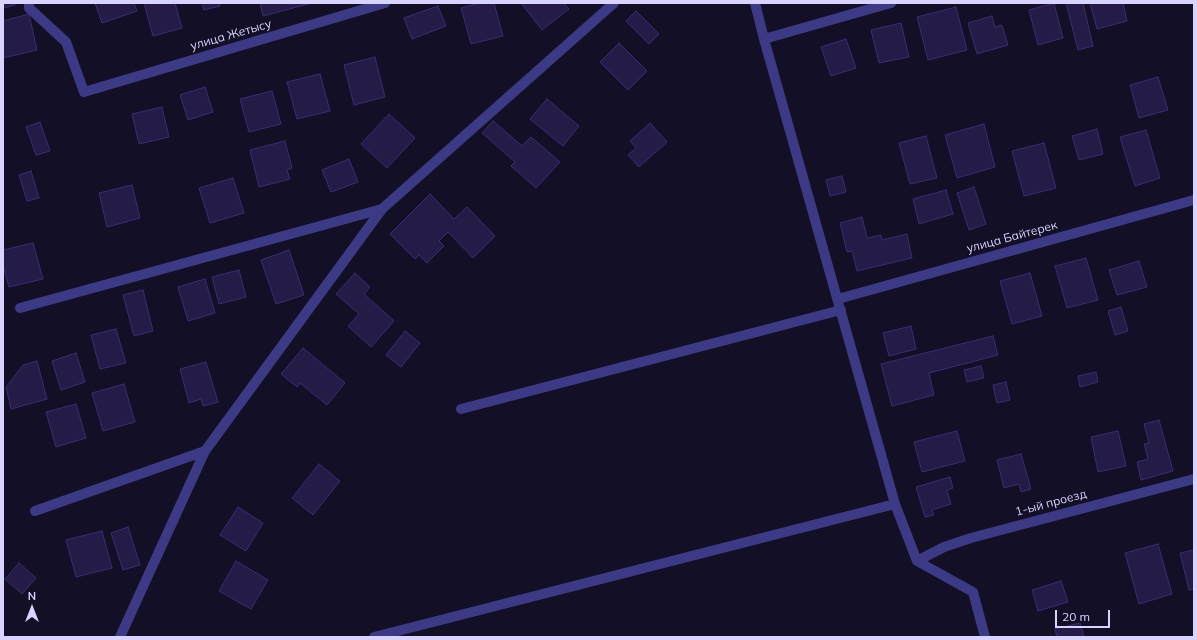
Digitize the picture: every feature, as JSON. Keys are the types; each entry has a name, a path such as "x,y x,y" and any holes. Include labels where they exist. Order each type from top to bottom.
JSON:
{"street":[{"name":"улица Жетысу","path":"29,3 29,8 66,42 84,92 385,3"},
{"path":"120,637 205,451 382,209 614,3"},
{"path":"755,3 895,504 917,561 973,592 985,637"},
{"path":"764,39 890,3"},
{"name":"улица Байтерек","path":"838,298 1194,200"},
{"path":"20,308 382,209"},
{"path":"461,409 841,310"},
{"path":"35,512 205,451"},
{"name":"1-ый проезд","path":"917,561 944,547 970,538 1194,479"},
{"path":"374,637 895,504"}],"building":[{"path":"3,3 15,3 15,5 3,8"},
{"path":"95,3 134,3 137,11 102,23"},
{"path":"144,3 175,3 182,28 153,36"},
{"path":"202,3 219,3 220,6 204,10"},
{"path":"260,3 312,3 263,16"},
{"path":"480,3 494,3 503,36 471,44 461,8"},
{"path":"521,3 564,3 569,9 542,30"},
{"path":"1054,3 1063,38 1038,45 1029,10"},
{"path":"1066,3 1083,3 1093,46 1078,50"},
{"path":"1090,3 1123,3 1127,21 1097,29"},
{"path":"438,6 446,26 412,39 404,18"},
{"path":"956,7 967,50 928,60 917,17"},
{"path":"636,11 659,34 649,44 626,21"},
{"path":"29,14 37,50 3,58 3,21"},
{"path":"992,16 995,27 1002,25 1008,45 977,54 968,23"},
{"path":"901,23 909,57 879,63 871,30"},
{"path":"846,39 856,68 831,76 821,47"},
{"path":"619,43 647,71 628,90 600,62"},
{"path":"375,57 385,97 354,105 344,65"},
{"path":"320,74 330,111 297,119 287,82"},
{"path":"1158,77 1168,110 1139,118 1130,85"},
{"path":"205,87 213,112 188,120 180,95"},
{"path":"272,91 281,124 249,132 240,99"},
{"path":"547,99 579,126 563,146 530,119"},
{"path":"162,107 169,137 139,144 132,114"},
{"path":"389,114 415,138 387,168 361,144"},
{"path":"493,121 522,146 531,137 560,162 536,188 511,166 515,162 482,133"},
{"path":"40,122 50,151 36,155 26,127"},
{"path":"650,123 667,142 639,167 628,155 636,148 630,141"},
{"path":"984,124 995,167 957,178 945,135"},
{"path":"1097,129 1103,154 1079,160 1072,136"},
{"path":"1146,130 1160,178 1135,186 1120,137"},
{"path":"926,136 937,178 910,184 899,143"},
{"path":"285,141 292,168 287,170 290,179 259,187 250,150"},
{"path":"1044,143 1056,188 1024,196 1012,151"},
{"path":"349,159 358,182 331,192 322,170"},
{"path":"31,171 39,198 27,201 19,175"},
{"path":"842,176 846,192 830,196 826,180"},
{"path":"233,178 244,213 210,223 199,188"},
{"path":"132,185 140,218 107,227 99,193"},
{"path":"974,187 986,224 969,230 957,193"},
{"path":"946,190 953,214 919,224 913,199"},
{"path":"430,194 454,219 467,207 495,236 473,258 448,232 439,241 444,246 427,263 419,255 415,259 390,234"},
{"path":"862,217 867,238 881,235 882,240 907,234 912,258 857,271 852,251 847,252 840,223"},
{"path":"33,243 43,279 9,287 3,265 3,250"},
{"path":"289,250 304,295 276,304 261,260"},
{"path":"1086,258 1098,300 1067,308 1055,266"},
{"path":"1139,261 1147,287 1117,295 1109,270"},
{"path":"239,270 246,297 219,304 212,277"},
{"path":"355,273 370,287 364,294 394,321 371,347 348,326 359,314 336,294"},
{"path":"1030,273 1042,316 1012,324 1000,281"},
{"path":"205,279 215,313 188,321 178,287"},
{"path":"143,290 153,331 134,336 123,295"},
{"path":"1121,307 1128,331 1115,335 1108,311"},
{"path":"911,326 916,349 889,356 883,333"},
{"path":"116,329 126,363 100,369 91,335"},
{"path":"405,331 420,343 401,367 386,355"},
{"path":"993,336 998,355 929,373 934,395 892,406 881,364"},
{"path":"303,348 345,383 327,405 300,383 297,387 281,374"},
{"path":"76,353 85,382 61,390 52,361"},
{"path":"37,361 47,399 11,409 6,387 23,365"},
{"path":"206,362 218,402 203,406 201,399 189,403 180,369"},
{"path":"981,366 984,378 967,382 964,370"},
{"path":"1096,372 1098,382 1080,387 1078,376"},
{"path":"1006,382 1010,400 997,403 993,385"},
{"path":"124,384 135,422 103,431 92,393"},
{"path":"76,404 86,438 56,447 46,412"},
{"path":"1159,420 1173,471 1141,480 1137,462 1148,459 1144,444 1149,443 1144,424"},
{"path":"957,431 965,461 922,472 914,442"},
{"path":"1118,431 1126,466 1098,472 1091,437"},
{"path":"1021,454 1031,489 1021,492 1019,484 1004,488 997,460"},
{"path":"319,464 340,481 313,515 292,498"},
{"path":"950,477 953,488 947,490 951,504 932,510 934,515 925,517 916,487"},
{"path":"238,507 263,523 246,551 220,535"},
{"path":"128,527 140,565 123,570 111,533"},
{"path":"102,531 112,568 76,577 66,540"},
{"path":"1158,544 1172,594 1139,604 1125,553"},
{"path":"1194,550 1194,589 1189,590 1180,553"},
{"path":"236,561 268,580 251,609 219,591"},
{"path":"19,563 36,578 22,594 5,579"},
{"path":"1061,581 1068,602 1038,611 1032,590"},
{"path":"1080,623 1084,637 1057,637 1055,629"}]}
